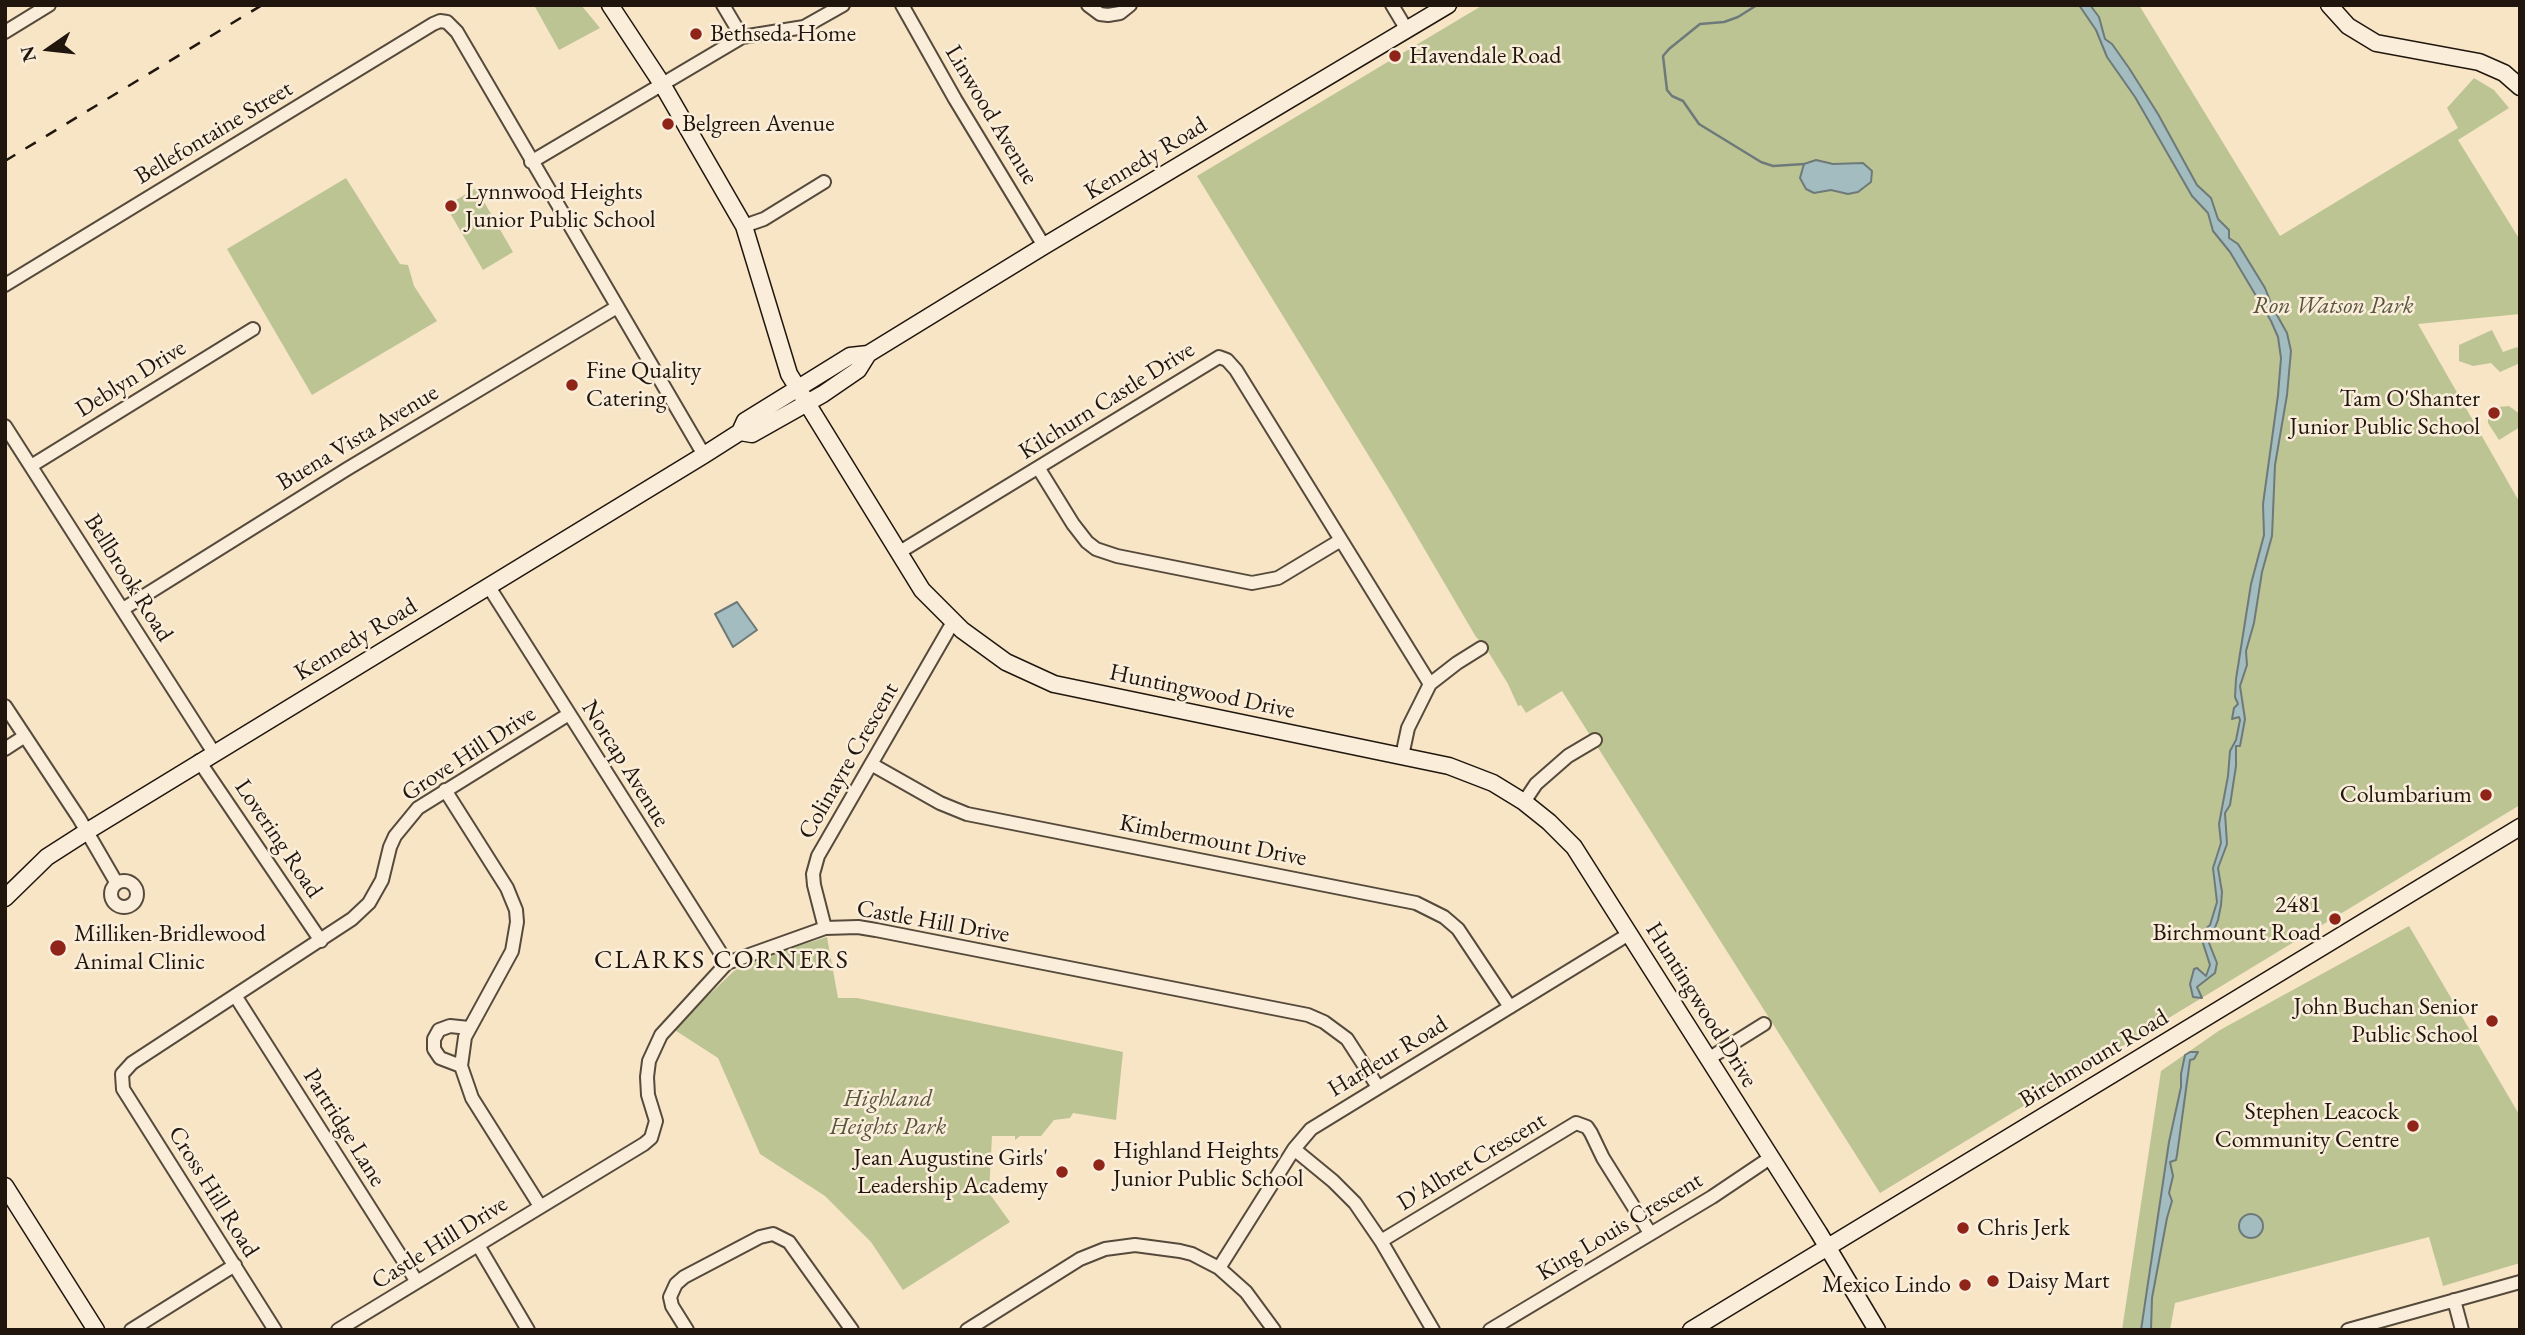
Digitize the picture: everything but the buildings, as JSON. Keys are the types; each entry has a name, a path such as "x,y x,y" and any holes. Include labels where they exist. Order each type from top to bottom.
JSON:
{"main road":[{"name":"Huntingwood Drive","path":"610,5 662,84 744,226 789,374 922,590 953,622 1006,662 1054,684 1448,766 1493,783 1524,802 1574,847 1877,1330"},
{"name":"Kennedy Road","path":"5,898 47,857 206,757 704,455 740,432 745,421 797,388 850,356 868,354 1448,5"},
{"path":"2329,5 2348,26 2376,43 2479,62 2504,73 2520,87"},
{"name":"Kennedy Road","path":"740,432 752,434 806,404 859,370 868,354"},
{"name":"Birchmount Road","path":"1691,1330 2520,827"},
{"path":"5,1185 96,1330"}],"street":[{"path":"5,32 49,5"},
{"path":"723,5 742,37"},
{"path":"704,455 531,162 742,37 804,27 843,5"},
{"name":"Linwood Avenue","path":"902,5 1044,246"},
{"path":"1088,5 1100,15 1108,15 1120,13 1130,5"},
{"path":"1392,5 1407,30"},
{"name":"Bellefontaine Street","path":"5,285 440,21 447,22 457,32 531,162"},
{"path":"744,226 764,219 824,182"},
{"name":"Buena Vista Avenue","path":"123,609 347,469 617,307"},
{"name":"Deblyn Drive","path":"31,466 253,329"},
{"name":"Kilchurn Castle Drive","path":"898,553 1040,469 1219,357 1227,360 1236,370 1430,684"},
{"name":"Bellbrook Road","path":"5,426 123,609 206,757"},
{"path":"1040,469 1087,542 1096,549 1117,556 1252,583 1278,578 1341,540"},
{"name":"Norcap Avenue","path":"489,587 727,963"},
{"name":"Colinayre Crescent","path":"825,928 814,885 813,874 818,856 953,622"},
{"path":"1402,756 1408,728 1430,684 1482,648"},
{"path":"5,706 79,818 116,882"},
{"name":"Grove Hill Drive","path":"122,1074 132,1063 352,919 369,903 382,880 395,836 418,808 569,714"},
{"path":"5,749 24,736"},
{"path":"1524,802 1536,784 1568,756 1595,740"},
{"name":"Lovering Road","path":"206,757 321,941"},
{"name":"Kimbermount Drive","path":"871,764 940,803 967,814 1416,903 1444,917 1458,929 1510,1007"},
{"path":"445,790 507,888 516,911 516,936 512,951 469,1028 461,1066 472,1097 540,1206"},
{"name":"Castle Hill Drive","path":"338,1330 645,1144 651,1138 656,1121 648,1095 647,1077 654,1046 661,1035 727,963 825,928 858,927 876,930 1308,1015 1324,1022 1347,1039 1378,1087"},
{"name":"Harfleur Road","path":"1219,1268 1294,1149 1321,1121 1629,934"},
{"name":"Partridge Lane","path":"236,997 417,1282"},
{"path":"1708,1059 1764,1024"},
{"path":"461,1066 440,1058 434,1049 434,1039 439,1030 450,1026 469,1028"},
{"name":"Cross Hill Road","path":"122,1074 122,1089 275,1330"},
{"name":"D'Albret Crescent","path":"1381,1241 1576,1123 1587,1127 1650,1233"},
{"path":"1294,1149 1355,1203 1381,1241 1433,1330"},
{"name":"King Louis Crescent","path":"1490,1330 1712,1197 1770,1158"},
{"path":"687,1330 672,1306 670,1297 676,1284 760,1237 773,1234 789,1242 852,1330"},
{"path":"478,1245 528,1330"},
{"path":"967,1330 1080,1259 1105,1250 1135,1245 1192,1254 1219,1268 1247,1292 1274,1330"},
{"path":"131,1330 235,1265"},
{"path":"2348,1330 2520,1282"},
{"path":"2454,1300 2462,1330"}],"green space":[{"path":"534,5 581,5 600,28 559,50"},
{"name":"Ron Watson Park","path":"1483,5 2139,5 2280,236 2458,128 2447,108 2474,78 2494,90 2509,108 2458,140 2520,240 2520,314 2418,324 2520,503 2520,805 1880,1193 1562,691 1526,713 1521,705 1518,706 1508,684 1484,645 1476,637 1391,492 1197,176"},
{"path":"346,178 400,264 408,265 414,286 437,321 312,395 227,249"},
{"path":"476,188 513,252 483,270 446,206"},
{"path":"2492,330 2503,352 2517,347 2520,363 2500,372 2491,363 2473,366 2459,361 2459,345"},
{"path":"2509,406 2520,414 2520,427 2499,440 2488,423 2488,414 2498,407"},
{"path":"2409,926 2520,1116 2520,1263 2443,1286 2429,1237 2175,1303 2170,1330 2122,1330 2161,1071 2220,1030"},
{"name":"Highland Heights Park","path":"827,937 838,998 857,998 1123,1052 1116,1120 1073,1113 1070,1118 1054,1120 1041,1136 1020,1136 1015,1140 1015,1136 992,1136 989,1193 1010,1222 903,1290 871,1242 825,1196 760,1154 718,1058 673,1029 734,971 759,958"}],"water":[{"path":"2079,5 2090,5 2099,17 2105,39 2112,44 2129,68 2158,114 2197,185 2211,198 2218,219 2229,230 2229,238 2238,244 2265,288 2287,333 2291,351 2287,395 2275,465 2272,536 2246,651 2247,665 2240,686 2245,719 2240,746 2236,746 2230,805 2225,813 2227,844 2218,868 2221,905 2209,943 2217,963 2215,973 2197,987 2202,998 2193,997 2190,984 2194,969 2197,968 2206,976 2210,965 2201,937 2210,925 2217,902 2213,868 2221,843 2219,824 2230,751 2236,740 2240,720 2239,717 2232,719 2234,708 2238,704 2235,697 2236,679 2251,584 2264,535 2263,504 2281,358 2278,337 2271,321 2230,252 2213,231 2208,213 2192,196 2135,97 2107,57 2096,30"},
{"path":"1816,160 1833,164 1863,163 1872,171 1871,182 1858,192 1848,194 1831,190 1814,193 1806,189 1800,178 1804,164"},
{"path":"737,602 757,630 733,647 715,614"},
{"path":"2198,1052 2194,1059 2190,1060 2177,1155 2176,1160 2170,1162 2173,1176 2169,1193 2172,1201 2152,1298 2151,1330 2141,1330 2169,1142 2185,1055"},
{"path":"2246,1214 2256,1214 2263,1221 2263,1231 2256,1238 2246,1238 2239,1231 2239,1221"}],"waterway":[{"path":"1757,5 1724,22 1700,24 1669,49 1663,56 1667,90 1672,96 1683,101 1699,124 1761,162 1773,166 1804,164"}],"railway":[{"path":"5,161 262,5"}],"place":[{"name":"Bethseda Home","path":"696,34"},
{"name":"Havendale Road","path":"1395,56"},
{"name":"Belgreen Avenue","path":"668,124"},
{"name":"Lynnwood Heights Junior Public School","path":"451,206"},
{"name":"Fine Quality Catering","path":"572,385"},
{"name":"Tam O'Shanter Junior Public School","path":"2494,413"},
{"name":"Columbarium","path":"2486,795"},
{"name":"2481 Birchmount Road","path":"2335,919"},
{"name":"Milliken-Bridlewood Animal Clinic","path":"58,948"},
{"name":"John Buchan Senior Public School","path":"2492,1021"},
{"name":"Stephen Leacock Community Centre","path":"2413,1126"},
{"name":"Highland Heights Junior Public School","path":"1099,1165"},
{"name":"Jean Augustine Girls' Leadership Academy","path":"1062,1172"},
{"name":"Chris Jerk","path":"1963,1228"},
{"name":"Daisy Mart","path":"1993,1281"},
{"name":"Mexico Lindo","path":"1965,1285"}],"district":[{"name":"CLARKS CORNERS","path":"722,961"}]}
